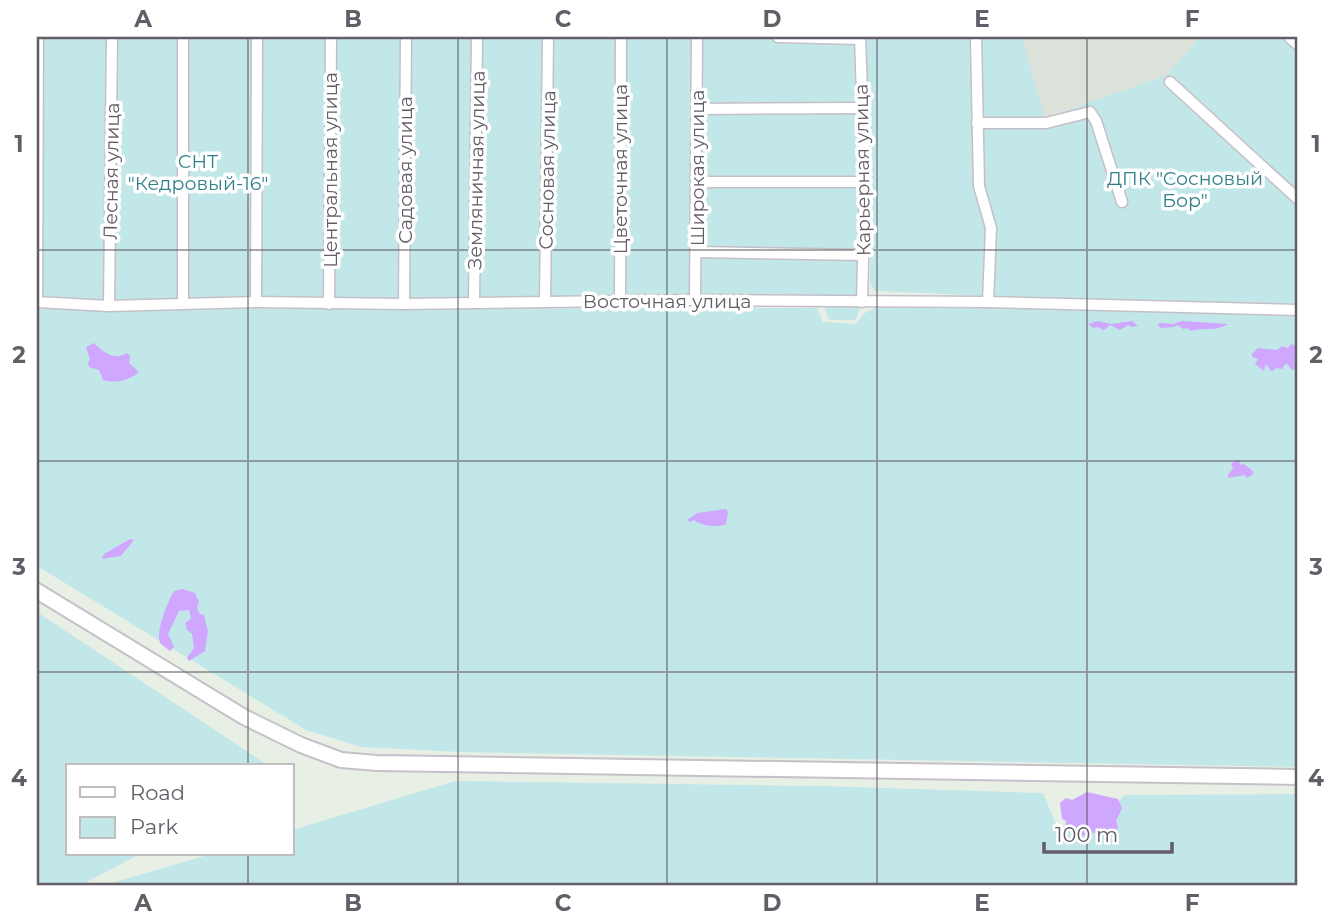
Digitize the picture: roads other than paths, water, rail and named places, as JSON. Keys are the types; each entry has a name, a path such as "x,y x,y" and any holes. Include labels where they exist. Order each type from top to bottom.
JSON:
{"street":[{"path":"37,302 38,37"},
{"name":"Лесная улица","path":"109,306 112,37"},
{"path":"183,37 183,303"},
{"path":"256,303 257,37"},
{"name":"Центральная улица","path":"329,304 331,37"},
{"name":"Садовая улица","path":"404,304 406,37"},
{"name":"Земляничная улица","path":"474,303 477,37"},
{"name":"Сосновая улица","path":"545,303 548,37"},
{"name":"Цветочная улица","path":"620,301 621,37"},
{"name":"Широкая улица","path":"695,300 697,37"},
{"path":"778,37 860,38"},
{"path":"976,37 979,186 991,228 988,302"},
{"path":"1289,37 1298,46"},
{"name":"Карьерная улица","path":"860,38 865,183 862,302"},
{"path":"1170,82 1298,199"},
{"path":"697,109 861,108"},
{"path":"977,123 1046,123 1090,112 1096,121 1122,202"},
{"path":"697,182 865,183"},
{"path":"697,252 863,255"},
{"name":"Восточная улица","path":"37,302 109,306 183,303 404,304 695,300 988,302 1298,310"},
{"path":"37,591 244,716 301,745 341,760 377,763 1298,776"}],"park label":[{"name":"СНТ \"Кедровый-16\"","path":"198,172"},
{"name":"ДПК \"Сосновый Бор\"","path":"1185,189"}]}
